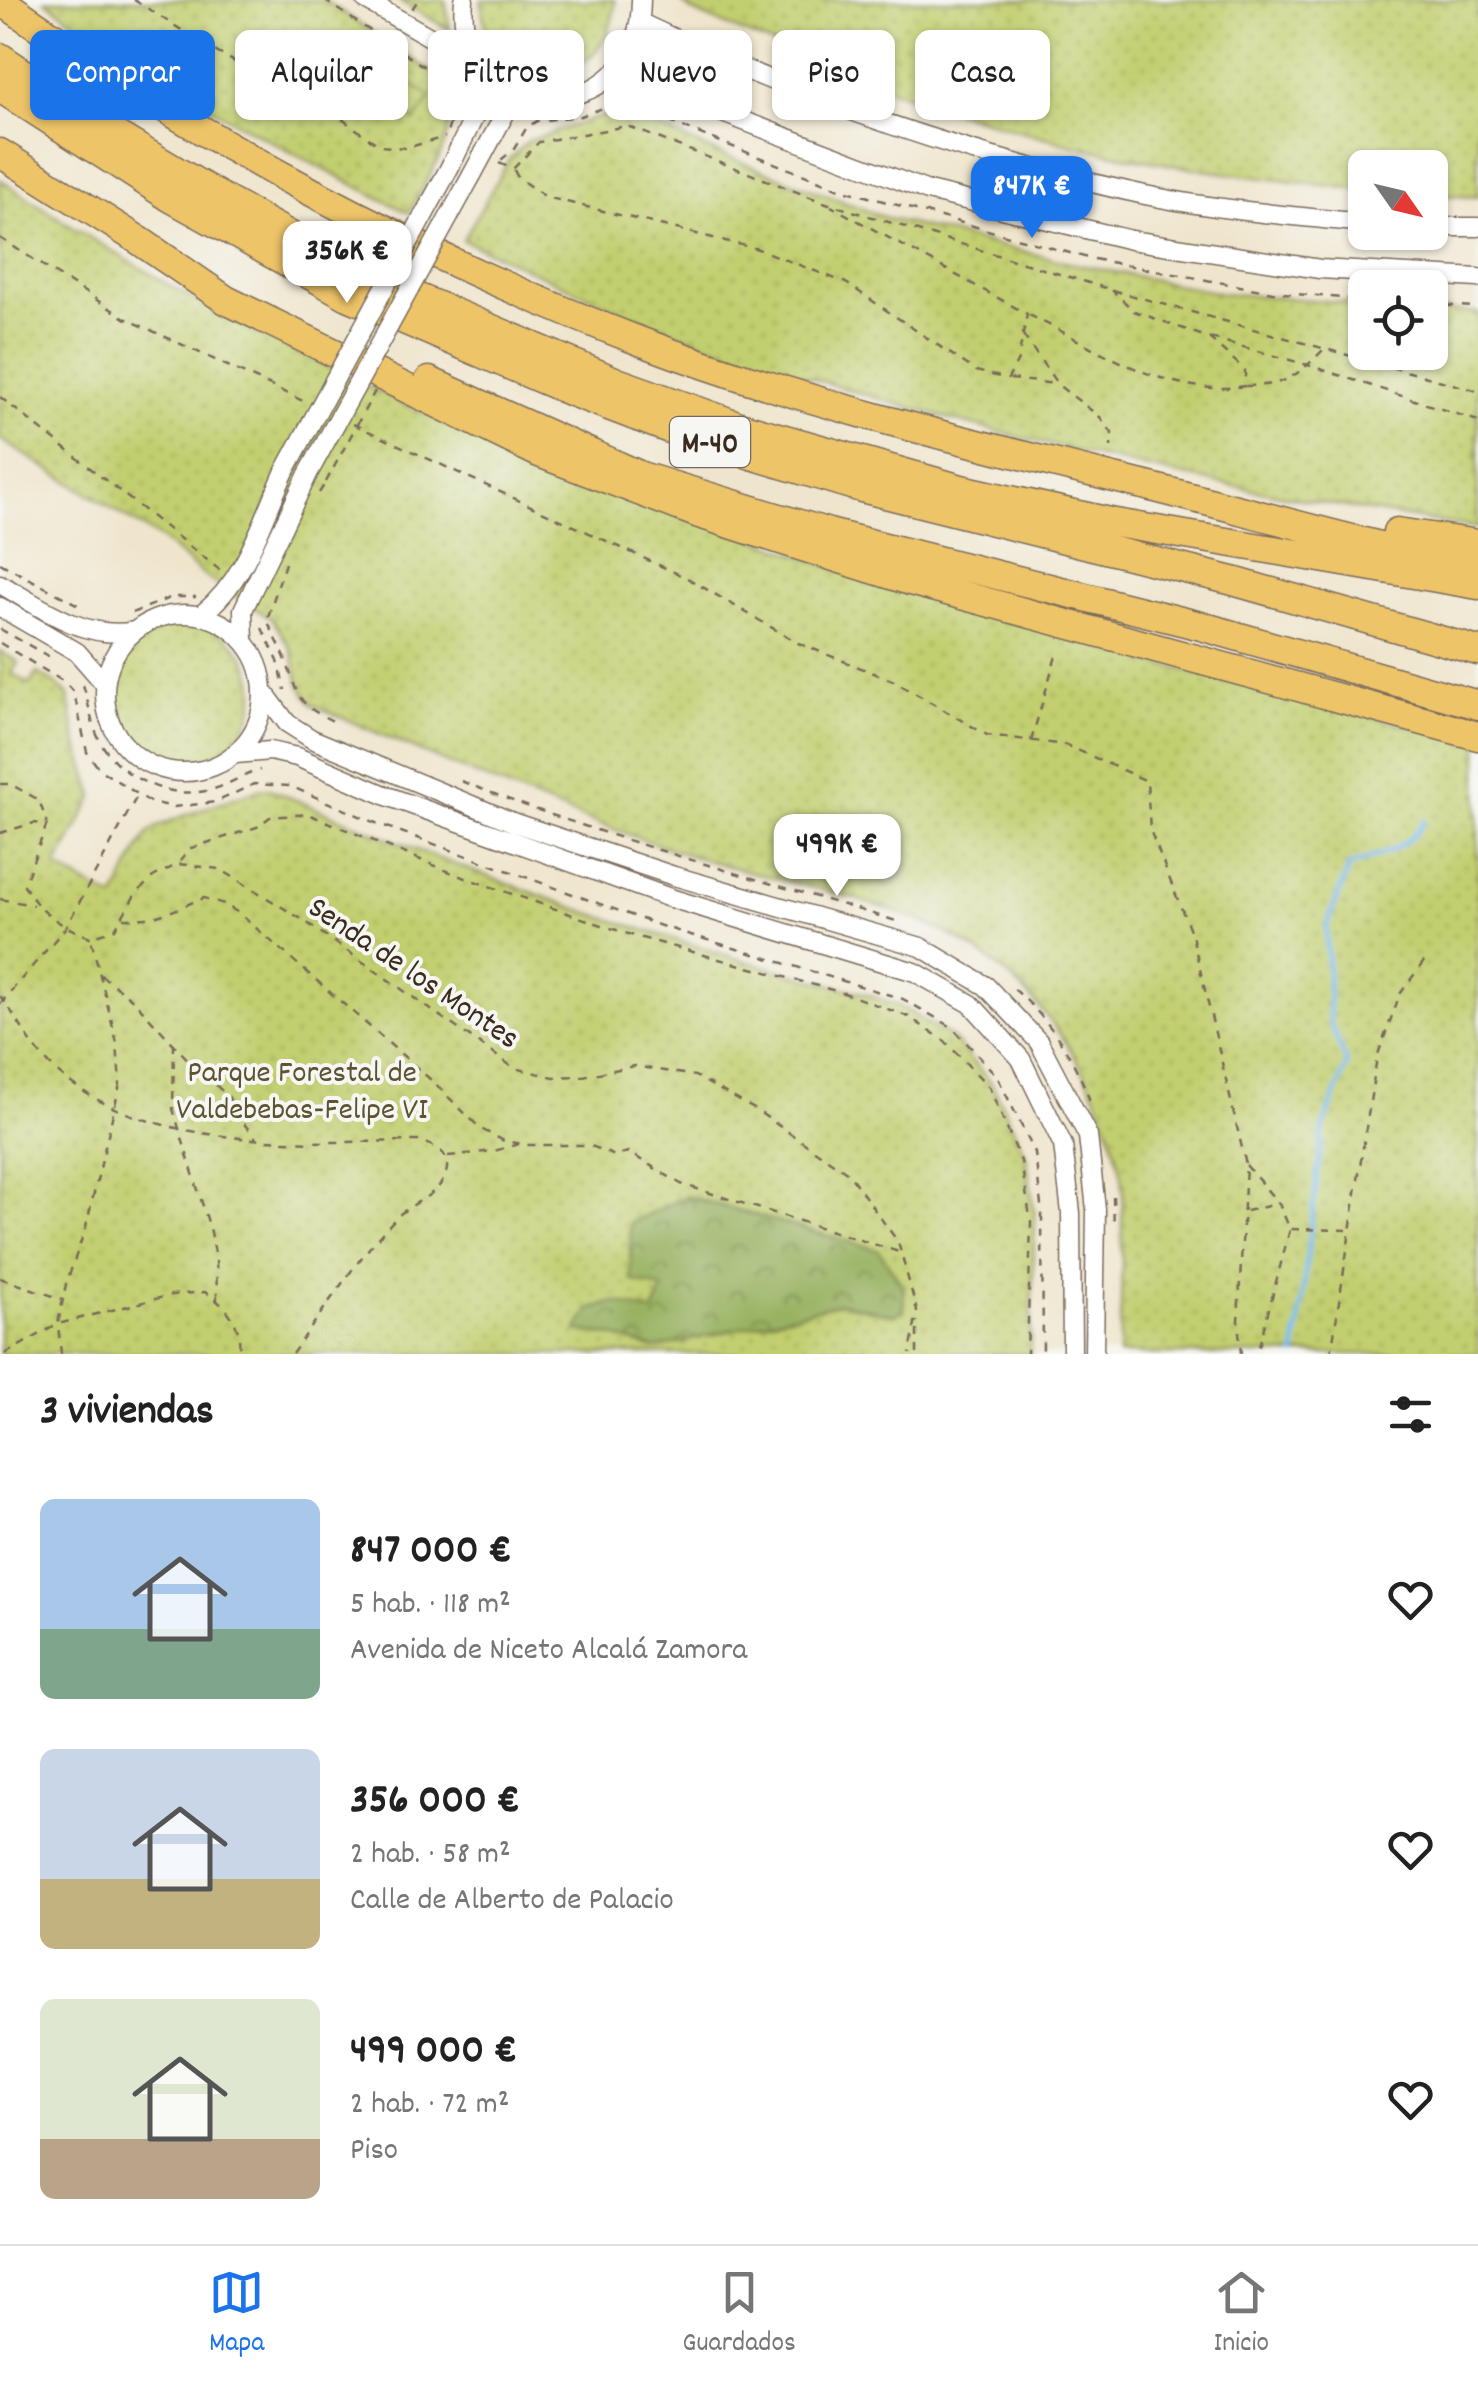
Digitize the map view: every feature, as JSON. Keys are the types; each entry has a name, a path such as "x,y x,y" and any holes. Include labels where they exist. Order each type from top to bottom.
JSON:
{"highway":[{"path":"0,0 90,63 261,166 417,248 645,343 774,386 1003,452 1478,568"},
{"path":"0,57 116,135 356,271 544,352 707,414 860,462 1073,514 1478,585"},
{"name":"M-40","path":"0,88 171,198 348,296 648,421 862,488 1233,581 1478,651"},
{"name":"M-40","path":"0,153 140,241 178,256 330,337 641,476 830,532 1201,626 1478,705"},
{"path":"140,241 226,300 539,453 638,492 910,581 1478,736"},
{"path":"1145,486 1478,544"}],"street":[{"path":"364,0 428,37"},
{"path":"464,0 466,30"},
{"path":"639,30 641,0"},
{"path":"641,24 737,68 946,143 1147,196 1348,221"},
{"path":"0,584 72,624 104,633 222,598 236,580 284,471 450,149 470,120"},
{"path":"244,640 244,610 308,474 483,166 503,120"},
{"path":"741,120 928,191 1131,240 1320,269 1478,278"},
{"path":"1448,227 1478,227"},
{"path":"129,624 105,684 106,708 113,730 128,750 146,764 169,772 193,773 216,767 236,754 252,736 261,715 264,692 255,656 244,640 201,606"},
{"path":"0,607 77,652 105,684"},
{"path":"264,692 288,722 312,739 515,824 674,876 921,947 986,986 1040,1042 1088,1136 1096,1210 1094,1354"},
{"path":"236,754 270,750 296,757 387,796 670,898 915,972 971,1004 1022,1059 1063,1145 1071,1213 1072,1354"}],"path":[{"path":"134,0 218,54 342,119 380,146 450,149 454,110 450,84 324,0"},
{"path":"513,169 539,142 627,126 822,202 1112,290 1478,391"},
{"path":"483,166 513,169"},
{"path":"513,169 518,178 546,196 758,249 846,283 976,370 1008,379 1058,384"},
{"path":"822,202 1116,363 1217,390 1284,383 1324,350"},
{"path":"0,238 125,318 312,405"},
{"path":"1112,290 1134,311 1209,338 1308,365 1478,421"},
{"path":"1448,306 1478,307"},
{"path":"1008,379 1018,360 1027,314"},
{"path":"1024,335 1058,384 1100,417 1112,433 1110,446"},
{"path":"1209,338 1245,370 1245,386"},
{"path":"0,397 222,572 216,580"},
{"path":"348,422 689,579 798,643 894,681 987,735 1066,745 1147,781 1150,830 1192,935 1246,1164 1238,1321 1241,1354"},
{"path":"286,557 268,620 286,659 295,695 310,710 333,720 330,728"},
{"path":"0,563 91,611"},
{"path":"129,624 172,597 201,606"},
{"path":"260,625 278,661 290,702"},
{"path":"0,629 65,666"},
{"path":"0,643 64,682 74,693 87,752 100,770 137,796 174,807 216,802 254,784 290,786 394,829 661,926 903,998 952,1028 997,1076 1035,1153 1042,1214 1043,1354"},
{"path":"46,670 56,652"},
{"path":"1031,742 1056,656"},
{"path":"81,681 90,717 106,752 121,767 152,786 174,792 213,790 270,768"},
{"path":"0,784 10,784 39,800 47,824 24,885 35,906"},
{"path":"137,796 66,928 1,1000 49,1064 114,1107 178,1128 257,1139 421,1141 442,1150 445,1157 446,1176 434,1192 399,1214 292,1354"},
{"path":"0,899 35,906 66,928 90,937 115,929 134,895 153,877 178,864 191,848 256,828 270,816 308,814 460,876 630,935 847,994 909,1017 945,1040 989,1087 1021,1161 1030,1223 1027,1354"},
{"path":"0,833 34,823 47,824"},
{"name":"Senda de los Montes","path":"178,864 220,869 302,920 514,1068 554,1077 636,1066 694,1076 756,1110 848,1173 898,1242 917,1310 910,1354"},
{"path":"123,918 148,920 166,916 204,898 224,904 309,972 481,1129 504,1142 589,1145 614,1156 628,1152 681,1184 901,1252"},
{"path":"60,1354 58,1324 63,1299 86,1227 120,1084 117,1043 90,937"},
{"path":"1331,1354 1377,1057 1400,994 1428,956"},
{"path":"100,974 134,1001 228,1096 239,1118 257,1139"},
{"path":"174,1044 172,1109 211,1232 218,1300"},
{"path":"445,1157 520,1144"},
{"path":"1246,1164 1279,1204 1290,1229 1257,1354"},
{"path":"1244,1212 1279,1204"},
{"path":"1290,1229 1350,1230"},
{"path":"0,1278 63,1299"},
{"path":"5,1354 58,1324 171,1295 205,1292 230,1309 240,1334 239,1354"},
{"path":"917,1310 917,1354"}],"green space":[{"path":"45,0 324,0 369,30 235,30 235,120 408,120 408,56 428,69 428,120 450,120 447,136 409,213 215,109 215,30 87,30"},
{"path":"398,0 445,0 450,30"},
{"path":"481,0 615,0 608,30 604,30 604,38 584,60 584,30 488,30"},
{"path":"679,0 1478,0 1478,197 1448,196 1448,150 1348,150 1348,188 1190,168 1086,148 985,120 1050,120 1050,30 915,30 915,98 895,91 895,30 772,30 772,45 752,37 752,30 736,30 690,10"},
{"path":"408,82 428,95 415,121 408,116"},
{"path":"604,115 604,120 642,120 889,219 1070,263 1220,293 1348,303 1348,370 1448,370 1448,310 1478,313 1478,528 1281,495 987,429 794,373 610,306 463,240 510,158 528,141"},
{"path":"0,179 196,301 466,433 867,580 1156,663 1478,743 1478,1354 1119,1354 1121,1172 1095,1095 1076,1058 1026,993 963,942 927,924 868,903 716,863 591,821 313,705 300,686 292,651 273,620 210,580 161,539 0,439"},
{"path":"185,624 211,629 234,644 249,667 254,693 249,719 234,742 211,757 185,762 159,757 136,742 121,719 116,693 121,667 136,644 159,629"},
{"name":"Parque Forestal de Valdebebas-Felipe VI","path":"0,651 18,662 12,674 30,684 37,673 68,695 77,743 94,796 56,867 114,899 151,831 188,814 267,788 437,858 586,912 866,994 901,1007 952,1038 992,1084 1026,1155 1035,1218 1030,1354 0,1354"},
{"path":"686,1196 879,1250 903,1287 904,1311 894,1315 841,1303 655,1349 613,1336 577,1331 589,1310 615,1302 653,1312 663,1289 631,1280 630,1223"}],"waterway":[{"path":"1295,1354 1323,1129 1347,1063 1330,1023 1326,928 1349,866 1401,845 1424,821"}]}
